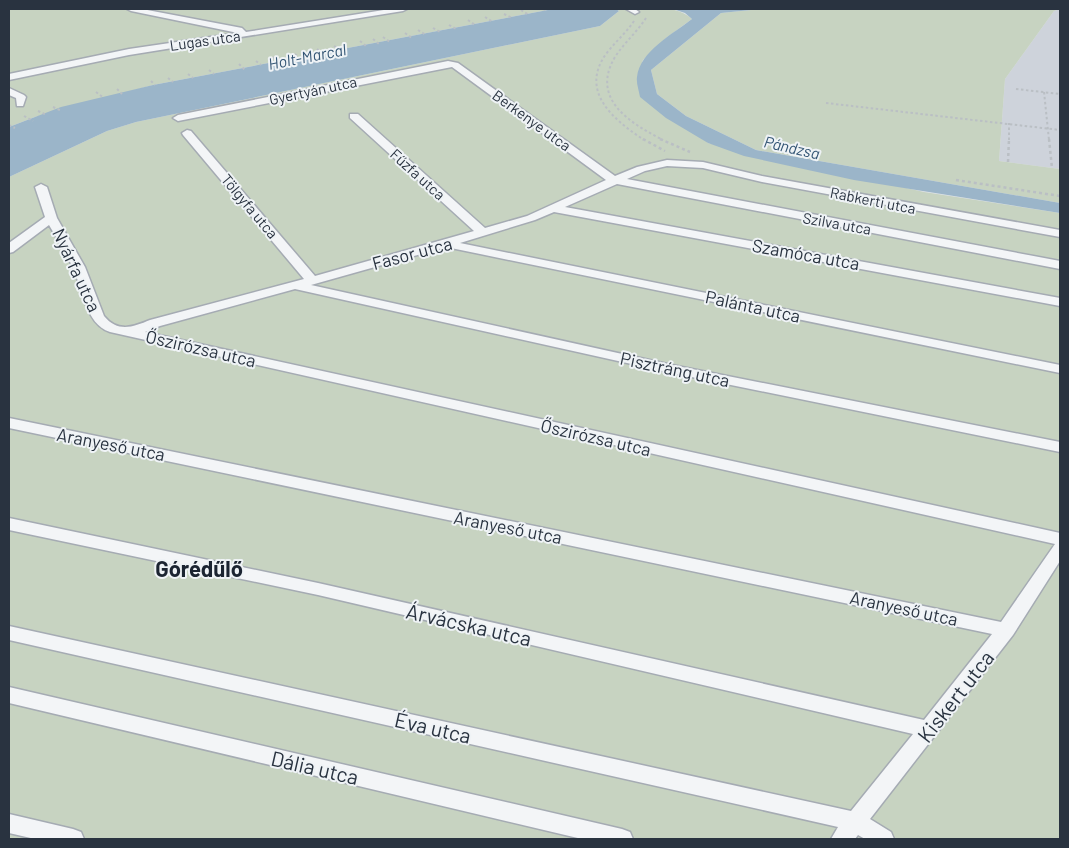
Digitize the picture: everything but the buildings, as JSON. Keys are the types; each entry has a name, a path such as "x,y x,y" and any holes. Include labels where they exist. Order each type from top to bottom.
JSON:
{"street":[{"path":"130,9 252,34"},
{"name":"Lugas utca","path":"9,77 129,52 402,9"},
{"name":"Gyertyán utca","path":"178,118 448,64"},
{"name":"Berkenye utca","path":"448,64 455,66 478,81 613,180"},
{"path":"9,66 19,74"},
{"path":"9,91 21,97 20,104"},
{"name":"Fűzfa utca","path":"354,116 482,233"},
{"name":"Tölgyfa utca","path":"187,133 311,279"},
{"name":"Fasor utca","path":"133,332 155,323 482,233 531,218 613,180 655,165 686,163"},
{"name":"Rabkerti utca","path":"686,163 906,206 1060,233"},
{"name":"Szilva utca","path":"613,180 1060,265"},
{"name":"Nyárfa utca","path":"41,187 51,218 79,268 98,317 105,326 133,332"},
{"name":"Szamóca utca","path":"552,208 1060,302"},
{"path":"9,249 51,218"},
{"name":"Palánta utca","path":"445,244 1060,369"},
{"name":"Pisztráng utca","path":"291,285 672,368 1060,447"},
{"name":"Őszirózsa utca","path":"133,332 362,385 1060,539"},
{"name":"Aranyeső utca","path":"9,423 1006,630"},
{"name":"Árvácska utca","path":"9,524 318,589 929,729"},
{"name":"Kiskert utca","path":"842,839 1006,630 1060,548"},
{"name":"Éva utca","path":"9,633 857,822"},
{"name":"Dália utca","path":"9,696 622,839"},
{"path":"857,822 883,839"},
{"path":"9,823 73,839"}],"path":[{"path":"543,9 547,11"},
{"path":"521,10 529,15"},
{"path":"632,10 637,15 632,25 598,68 595,83 597,93 611,112 636,136 686,163"},
{"path":"504,14 512,18"},
{"path":"648,14 639,30 612,63 606,81 608,96 639,127 655,137 695,153"},
{"path":"486,17 493,22"},
{"path":"468,20 476,25"},
{"path":"449,25 456,29"},
{"path":"433,28 440,32"},
{"path":"418,30 426,35"},
{"path":"405,33 412,38"},
{"path":"383,37 390,42"},
{"path":"372,39 380,44"},
{"path":"360,41 366,46"},
{"path":"334,46 341,50"},
{"path":"317,49 323,54"},
{"path":"295,54 299,58"},
{"path":"273,57 279,62"},
{"path":"256,61 261,65"},
{"path":"239,64 245,70"},
{"path":"209,70 214,74"},
{"path":"188,74 193,78"},
{"path":"168,78 173,82"},
{"path":"151,81 155,85"},
{"path":"117,89 122,94"},
{"path":"1016,89 1060,94"},
{"path":"96,92 104,98"},
{"path":"1044,92 1052,168"},
{"path":"826,103 1060,130"},
{"path":"53,107 62,111"},
{"path":"38,111 47,115"},
{"path":"24,116 34,121"},
{"path":"1008,162 1009,123"},
{"path":"9,125 15,128"},
{"path":"956,180 1060,196"}],"shaded area":[{"path":"1060,9 1060,169 999,161 1005,79 1054,11"}],"green space":[{"path":"666,8 675,10 692,19 666,38 643,60 637,78 708,143 924,192 1060,213 1060,839 9,839 9,177 107,131 136,122 600,26 619,11 616,9"},
{"path":"9,9 553,9 153,85 35,117 9,127"},
{"path":"761,9 1060,9 1054,11 1005,79 999,161 1060,169 1060,203 756,150 686,116 657,94 651,70 721,13"}],"water":[{"name":"Holt-Marcal","path":"553,9 616,9 619,11 600,26 136,122 107,131 9,177 9,127 61,107 153,85"},
{"path":"673,9 761,9 721,13 651,70 657,94 686,116 756,150 1060,203 1060,213 854,180 744,156 708,143 666,118 640,97 637,77 644,59 658,44 692,19 685,13"}],"district":[{"name":"Górédűlő","path":"199,568"}],"water label":[{"name":"Pándzsa","path":"792,147"}]}
